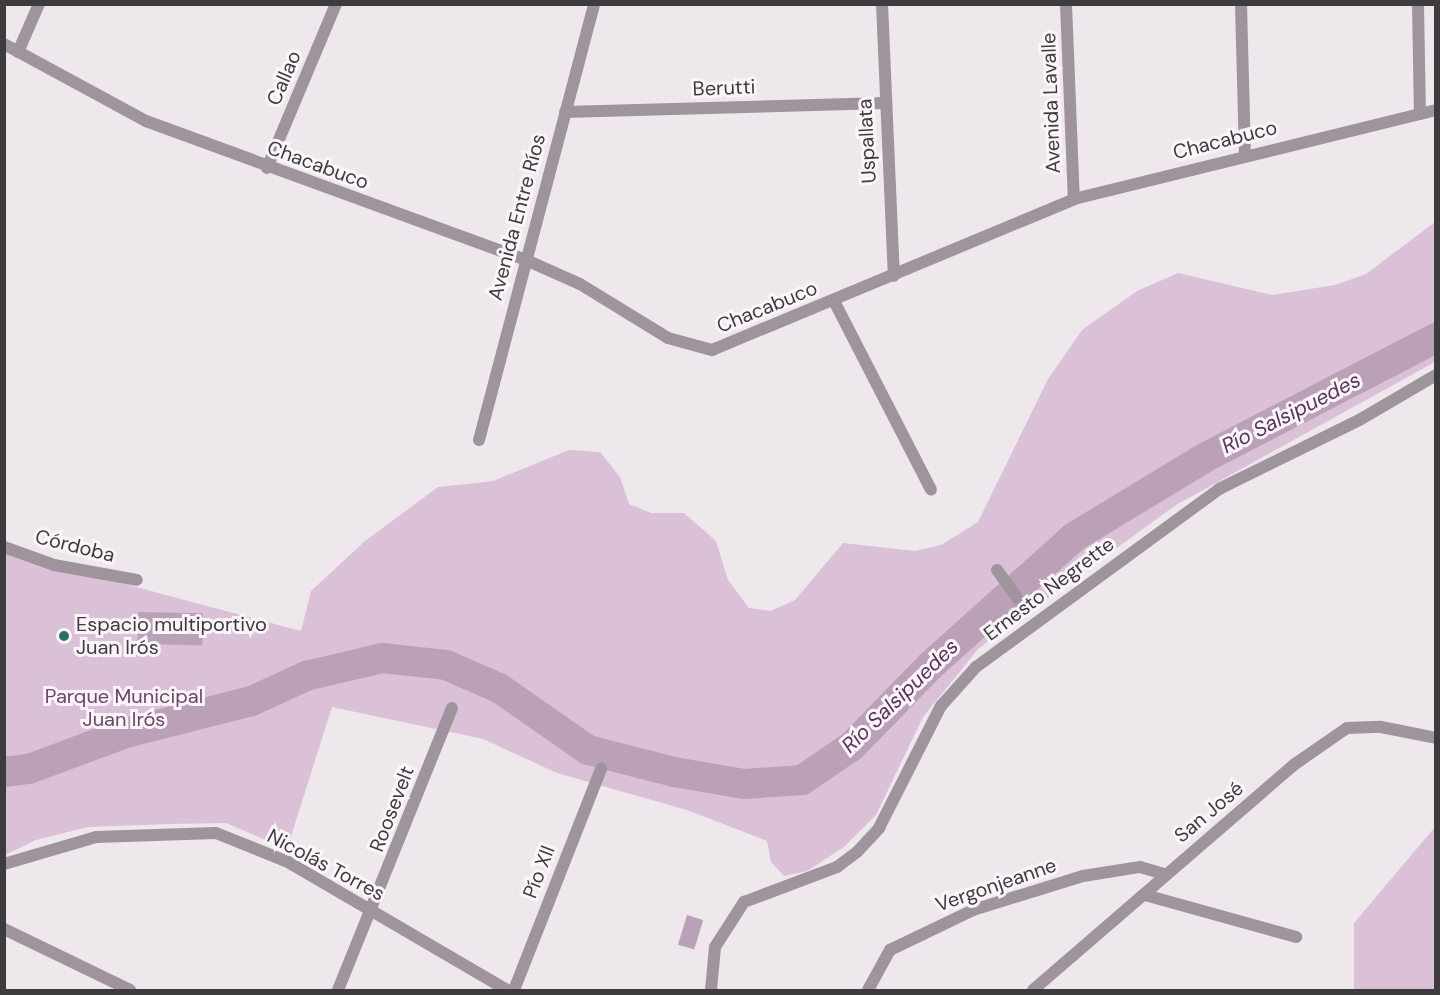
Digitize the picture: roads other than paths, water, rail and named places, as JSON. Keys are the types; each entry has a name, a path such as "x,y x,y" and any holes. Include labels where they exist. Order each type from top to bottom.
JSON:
{"street":[{"path":"18,52 39,4"},
{"name":"Callao","path":"267,168 336,4"},
{"name":"Avenida Entre Ríos","path":"479,440 594,4"},
{"name":"Uspallata","path":"882,4 884,103 894,276"},
{"name":"Avenida Lavalle","path":"1066,4 1074,199"},
{"path":"1241,4 1245,155"},
{"path":"1418,4 1420,114"},
{"name":"Chacabuco","path":"4,44 146,121 267,168 526,260 580,284 668,338 712,350 1074,199 1245,155 1436,110"},
{"name":"Berutti","path":"565,112 884,103"},
{"path":"834,301 931,490"},
{"name":"Ernesto Negrette","path":"711,990 715,947 744,902 837,867 857,852 879,828 941,706 976,667 1219,489 1361,419 1436,375"},
{"name":"Córdoba","path":"4,547 54,565 137,580"},
{"path":"997,570 1019,600"},
{"name":"Roosevelt","path":"338,990 374,912 452,708"},
{"name":"San José","path":"1033,990 1295,764 1347,728 1381,727 1436,738"},
{"name":"Pío XII","path":"514,990 601,769"},
{"name":"Nicolás Torres","path":"4,864 96,837 216,833 288,862 507,990"},
{"name":"Vergonjeanne","path":"868,990 890,950 973,910 1083,876 1140,867 1165,874"},
{"path":"1145,895 1296,937"},
{"path":"4,929 130,990"}],"waterway":[{"name":"Río Salsipuedes","path":"4,772 29,769 126,733 252,701 306,676 382,658 446,665 499,688 588,750 674,772 744,784 802,780 852,746 931,665 1074,537 1208,456 1436,338"}],"place":[{"name":"Espacio multiportivo Juan Irós","path":"64,636"}],"park label":[{"name":"Parque Municipal Juan Irós","path":"124,708"}]}
